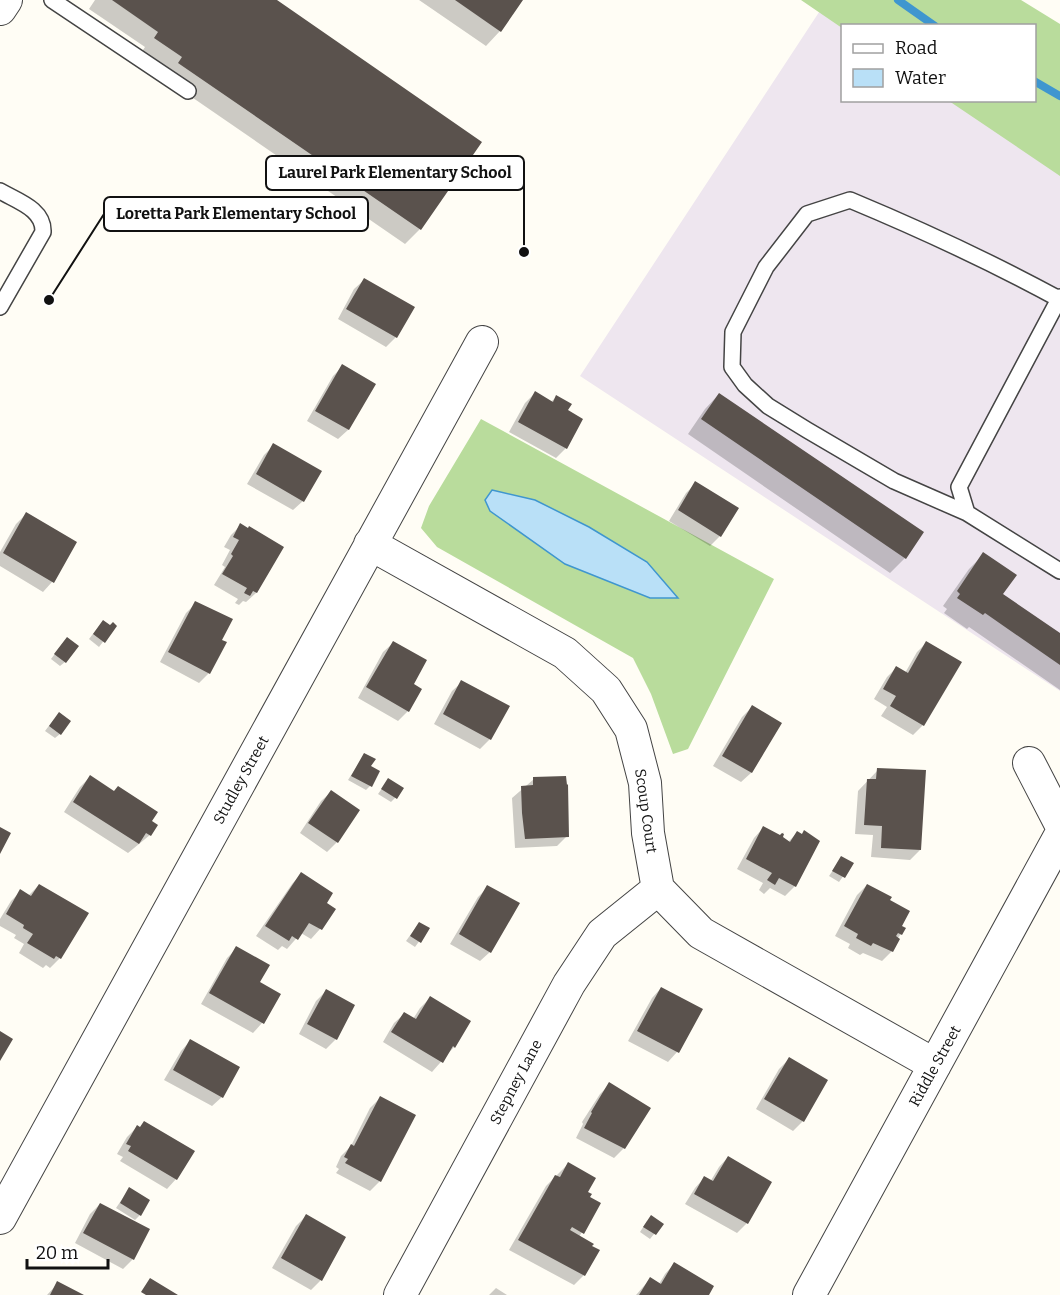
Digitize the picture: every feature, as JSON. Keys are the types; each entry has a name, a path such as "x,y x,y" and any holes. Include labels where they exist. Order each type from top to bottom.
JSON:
{"street":[{"path":"0,9 6,0"},
{"name":"Studley Street","path":"0,1218 482,342"},
{"name":"Scoup Court","path":"370,544 565,653 606,690 631,729 645,783 648,833 658,889"},
{"path":"1029,763 1060,823"},
{"name":"Riddle Street","path":"809,1295 1060,836"},
{"path":"658,889 701,933 935,1065"},
{"name":"Stepney Lane","path":"400,1295 569,984 602,934 658,889"}],"lane":[{"path":"52,0 188,91"},
{"path":"0,191 34,210 43,226 43,232 0,307"},
{"path":"967,513 959,487 1059,298 950,244 850,200 807,214 766,267 733,332 732,367 745,385 768,406 894,481 967,513 1060,571"}],"shaded area":[{"path":"827,0 841,24 841,102 1016,102 1060,134 1060,691 580,376"}],"green space":[{"path":"801,0 1021,0 1060,24 1060,176 950,102 1036,102 1036,24 841,24 841,27"},
{"path":"481,419 774,579 688,749 673,754 651,694 633,658 437,547 421,528 429,506"}],"water":[{"path":"492,490 535,500 589,527 647,562 678,598 650,598 565,564 490,511 485,500"}],"building":[{"path":"112,0 277,0 482,142 421,230 178,63 182,57 154,38 158,32"},
{"path":"455,0 523,0 501,32"},
{"path":"364,278 415,307 397,338 346,309"},
{"path":"342,364 376,384 349,430 315,411"},
{"path":"535,391 553,402 556,395 572,404 568,410 583,419 567,449 518,422"},
{"path":"719,393 924,532 906,559 701,419"},
{"path":"273,443 322,471 304,502 256,474"},
{"path":"695,481 739,508 721,537 678,510"},
{"path":"26,512 77,542 54,583 3,553"},
{"path":"240,523 284,547 257,593 253,591 250,596 244,593 247,588 222,574 239,540 233,537"},
{"path":"983,552 1017,575 1003,594 1060,633 1060,665 985,613 983,615 957,598 960,594 957,591"},
{"path":"195,601 233,619 222,640 227,642 210,674 168,652"},
{"path":"103,620 110,625 113,622 117,626 105,643 93,634"},
{"path":"67,637 79,646 66,663 54,654"},
{"path":"393,641 427,660 414,684 422,689 409,712 366,687"},
{"path":"926,641 962,662 924,726 890,706 896,696 883,689 896,666 908,673"},
{"path":"461,680 510,706 491,740 443,714"},
{"path":"752,705 782,723 752,773 722,756"},
{"path":"59,712 71,721 61,735 49,726"},
{"path":"364,753 376,759 371,766 380,771 372,787 351,776"},
{"path":"877,768 926,770 921,850 881,848 882,826 864,825 867,779 876,779"},
{"path":"90,775 114,791 118,786 158,812 152,821 158,825 151,836 146,833 139,844 73,802"},
{"path":"566,776 569,837 525,839 521,786 533,785 533,777"},
{"path":"388,778 404,788 397,799 381,789"},
{"path":"331,790 360,810 338,843 308,823"},
{"path":"763,826 780,835 784,834 783,837 790,842 797,831 802,834 804,830 820,841 796,887 779,878 775,885 767,880 772,873 746,859"},
{"path":"0,827 11,833 0,854"},
{"path":"841,856 854,863 845,878 832,871"},
{"path":"301,872 333,893 327,903 336,909 322,930 309,923 298,940 292,936 289,941 265,926"},
{"path":"39,884 89,913 61,959 56,956 54,959 27,943 33,934 23,928 24,925 6,914 20,889 31,896"},
{"path":"867,884 892,897 890,900 910,911 902,926 906,928 902,935 898,933 896,936 900,939 893,952 873,943 871,946 856,938 858,934 844,926"},
{"path":"487,885 520,903 491,953 459,934"},
{"path":"419,922 430,928 421,943 410,936"},
{"path":"236,946 270,965 260,982 281,994 264,1024 209,993"},
{"path":"661,987 703,1009 679,1053 637,1031"},
{"path":"326,989 355,1005 337,1040 307,1024"},
{"path":"430,996 471,1021 443,1063 391,1032 404,1012 416,1019"},
{"path":"0,1031 13,1039 0,1061"},
{"path":"190,1039 240,1067 223,1098 173,1070"},
{"path":"789,1057 828,1080 804,1122 764,1099"},
{"path":"609,1082 651,1108 625,1149 584,1128"},
{"path":"380,1096 416,1115 381,1182 345,1163 348,1159 344,1157 351,1144 354,1146"},
{"path":"144,1121 195,1151 177,1180 128,1151 131,1146 126,1144 137,1125 140,1127"},
{"path":"728,1156 772,1182 748,1224 694,1194 704,1176 713,1181"},
{"path":"568,1162 596,1178 588,1192 592,1194 590,1197 601,1203 584,1234 572,1227 570,1230 600,1250 585,1276 518,1240 555,1175 560,1177"},
{"path":"129,1187 150,1200 141,1216 120,1203"},
{"path":"100,1203 150,1229 134,1260 83,1233"},
{"path":"306,1214 346,1237 322,1281 281,1258"},
{"path":"651,1215 664,1224 656,1235 643,1227"},
{"path":"674,1262 714,1286 709,1295 639,1295 650,1277 661,1284"},
{"path":"150,1278 178,1295 146,1295 141,1292"},
{"path":"57,1281 84,1295 50,1295"}],"waterway":[{"path":"898,0 932,24"},
{"path":"1036,82 1060,96"}],"place":[{"name":"Laurel Park Elementary School","path":"524,252"},
{"name":"Loretta Park Elementary School","path":"49,300"}]}
